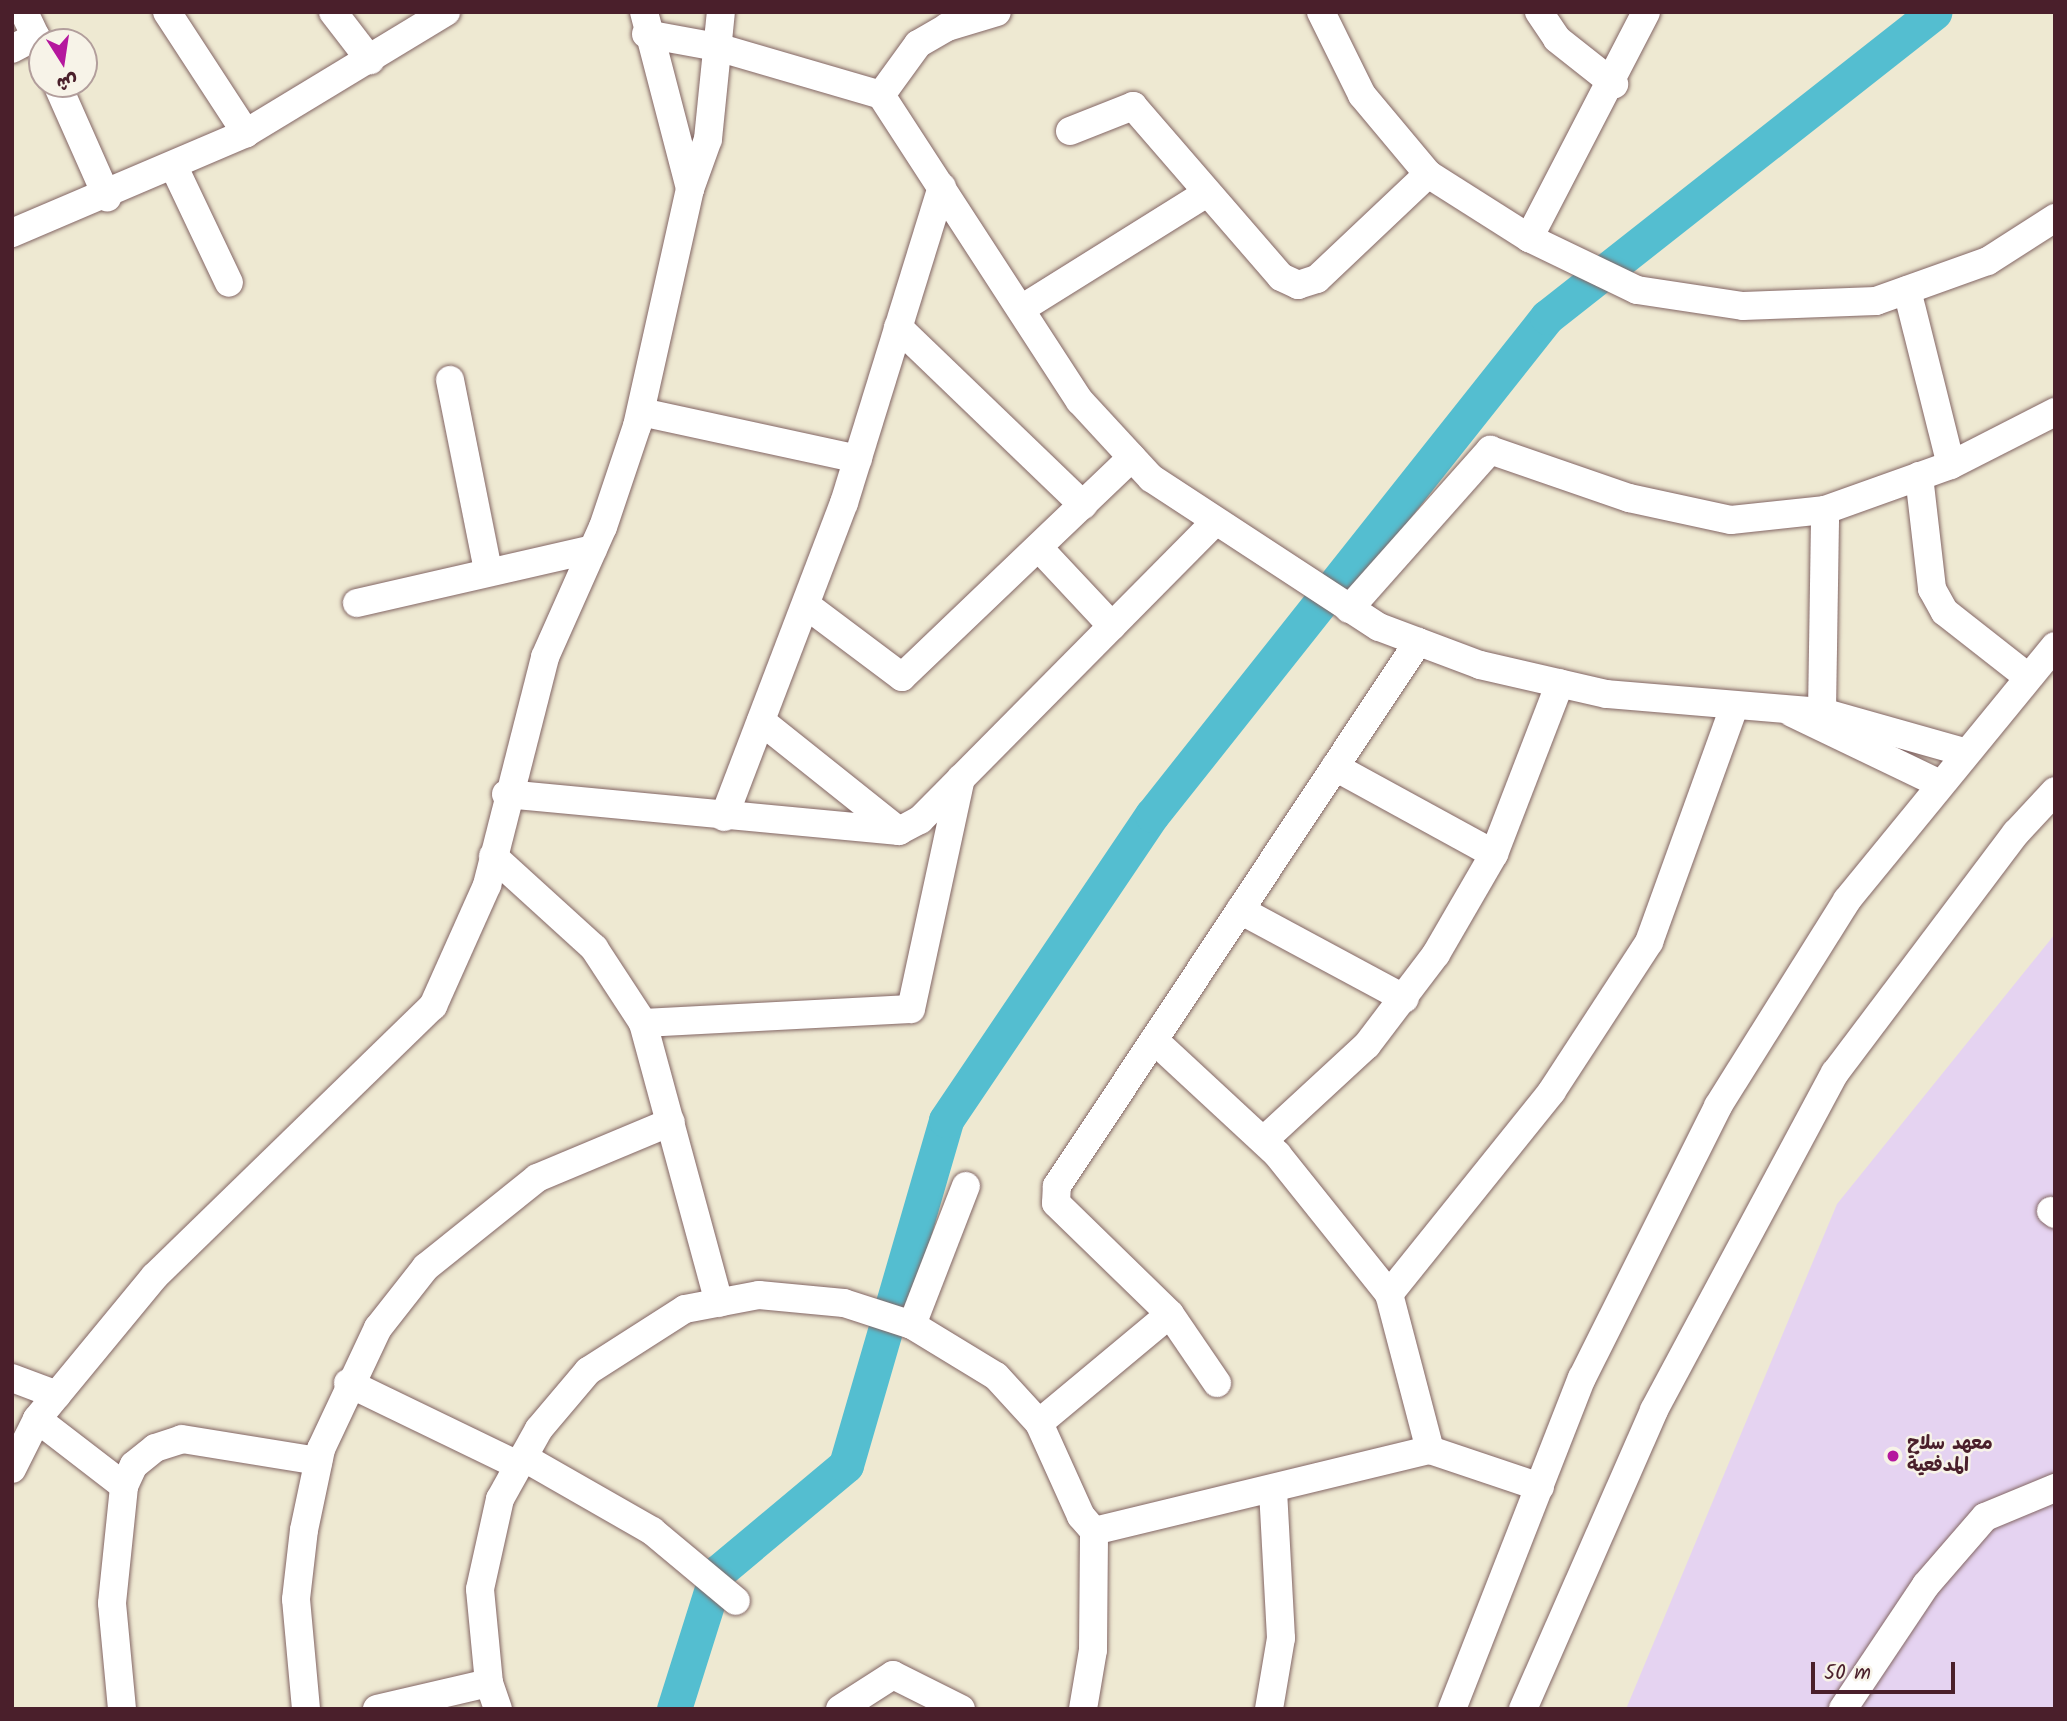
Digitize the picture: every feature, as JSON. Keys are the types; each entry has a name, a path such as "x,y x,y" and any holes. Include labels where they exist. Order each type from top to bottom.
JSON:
{"street":[{"path":"167,12 246,133"},
{"path":"333,12 370,60"},
{"path":"12,233 107,197 246,133 446,12"},
{"path":"12,1469 37,1419 155,1276 433,1006 487,885 506,794 545,657 593,549 640,411 690,189 708,139 721,12"},
{"path":"881,95 918,44 950,20 997,12"},
{"path":"1321,12 1362,95 1428,174 1529,238 1637,290 1742,306 1876,301 1988,261 2055,218"},
{"path":"1539,12 1557,39 1614,84"},
{"path":"1529,238 1614,84 1646,12"},
{"path":"645,23 881,95 1080,401 1132,457 1215,522 1349,609 1418,642 1480,665 1560,683 1734,707 1792,713 1822,712 1964,752"},
{"path":"645,23 690,189"},
{"path":"63,98 107,197"},
{"path":"1070,131 1133,106 1205,194 1281,277 1298,285 1317,278 1428,174"},
{"path":"174,167 229,283"},
{"path":"724,817 806,605 858,459 942,187"},
{"path":"1021,309 1205,194"},
{"path":"1907,290 1951,465"},
{"path":"898,327 1083,505"},
{"path":"450,380 488,571"},
{"path":"640,411 858,459"},
{"path":"1349,609 1490,450 1629,498 1731,520 1825,510 1951,465 2055,412"},
{"path":"806,605 902,677 1132,457"},
{"path":"1919,476 1932,589 1945,612 2028,677"},
{"path":"1822,712 1825,510"},
{"path":"506,794 724,817 899,831 920,820 1215,522"},
{"path":"1039,548 1112,626"},
{"path":"357,603 593,549"},
{"path":"1217,1383 1170,1314 1056,1203 1057,1186 1418,642"},
{"path":"1452,1709 1581,1378 1718,1106 1847,900 1938,783 2055,646"},
{"path":"1264,1140 1367,1045 1405,999 1494,854 1560,683"},
{"path":"1389,1294 1552,1091 1649,942 1734,707"},
{"path":"1792,713 1938,783"},
{"path":"761,721 899,831"},
{"path":"1335,767 1494,854"},
{"path":"643,1023 911,1009 961,778"},
{"path":"1523,1709 1654,1410 1835,1073 2015,833 2055,791"},
{"path":"493,856 594,948 643,1023 719,1303"},
{"path":"1240,910 1405,999"},
{"path":"1154,1040 1264,1140 1389,1294 1430,1450"},
{"path":"306,1709 296,1599 318,1461 348,1383 378,1328 426,1267 537,1178 671,1122"},
{"path":"894,1319 966,1185"},
{"path":"377,1709 493,1696 480,1589 500,1499 521,1461 588,1371 685,1309 759,1295 894,1319 996,1376 1039,1423 1081,1516 1094,1531 1093,1650 1083,1709"},
{"path":"1039,1423 1170,1314"},
{"path":"12,1378 57,1395"},
{"path":"348,1383 521,1461 652,1531 736,1601"},
{"path":"37,1419 124,1486"},
{"path":"122,1709 112,1603 124,1486 134,1465 155,1448 182,1439 318,1461"},
{"path":"1094,1531 1430,1450 1540,1487"},
{"path":"1843,1709 1926,1586 1985,1517 2055,1489"},
{"path":"1269,1709 1281,1638 1273,1490"},
{"path":"840,1709 893,1675 961,1709"}],"shaded area":[{"name":"معهد سلاح المدفعية","path":"2055,934 2055,1709 1626,1709 1837,1204"}],"waterway":[{"path":"674,1709 717,1573 846,1465 946,1120 1152,815 1547,317 1934,12"}],"place":[{"name":"معهد سلاح المدفعية","path":"1893,1456"}]}
